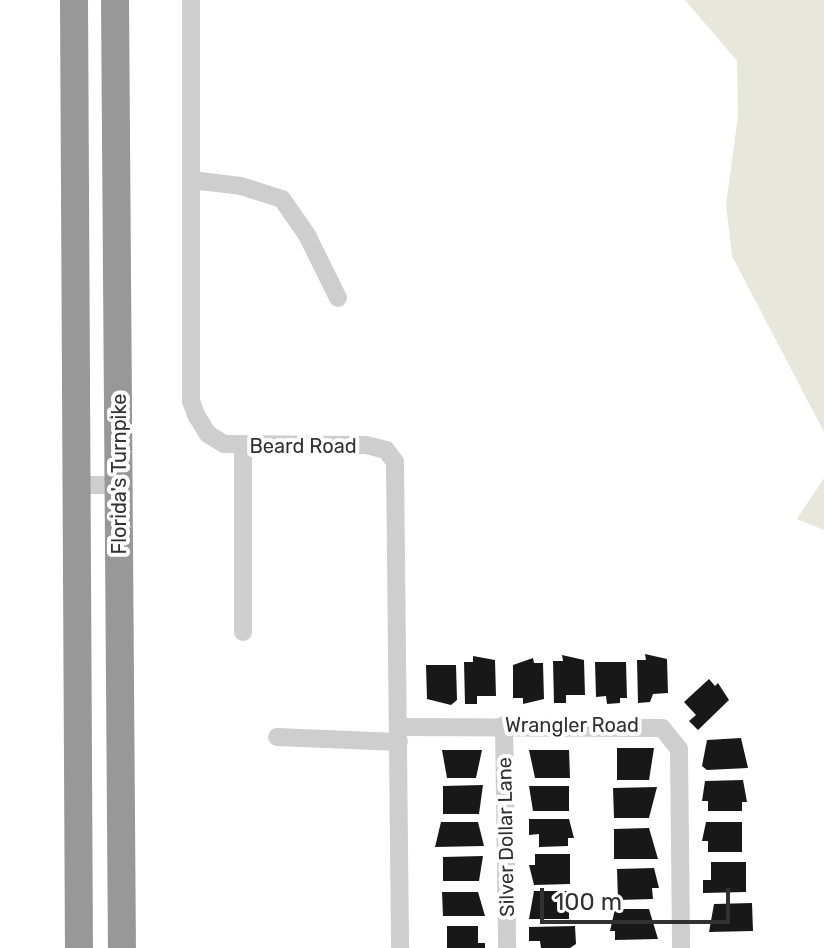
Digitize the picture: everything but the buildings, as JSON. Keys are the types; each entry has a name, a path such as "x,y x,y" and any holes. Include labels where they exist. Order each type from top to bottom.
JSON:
{"highway":[{"name":"Florida's Turnpike","path":"74,0 79,948"},
{"name":"Florida's Turnpike","path":"115,0 122,948"}],"street":[{"name":"Beard Road","path":"191,0 191,401 208,434 243,446 366,445 386,450 395,462 400,948"},
{"path":"191,180 241,186 282,199 307,235 338,298"},
{"path":"243,446 243,632"},
{"path":"77,485 119,485"},
{"name":"Wrangler Road","path":"277,737 399,734 504,725 648,724 672,735 679,749 681,948"},
{"name":"Silver Dollar Lane","path":"504,725 507,948"}],"shaded area":[{"path":"685,0 824,0 824,432 732,256 726,205 738,115 737,61"},
{"path":"824,478 824,530 797,519"}]}
